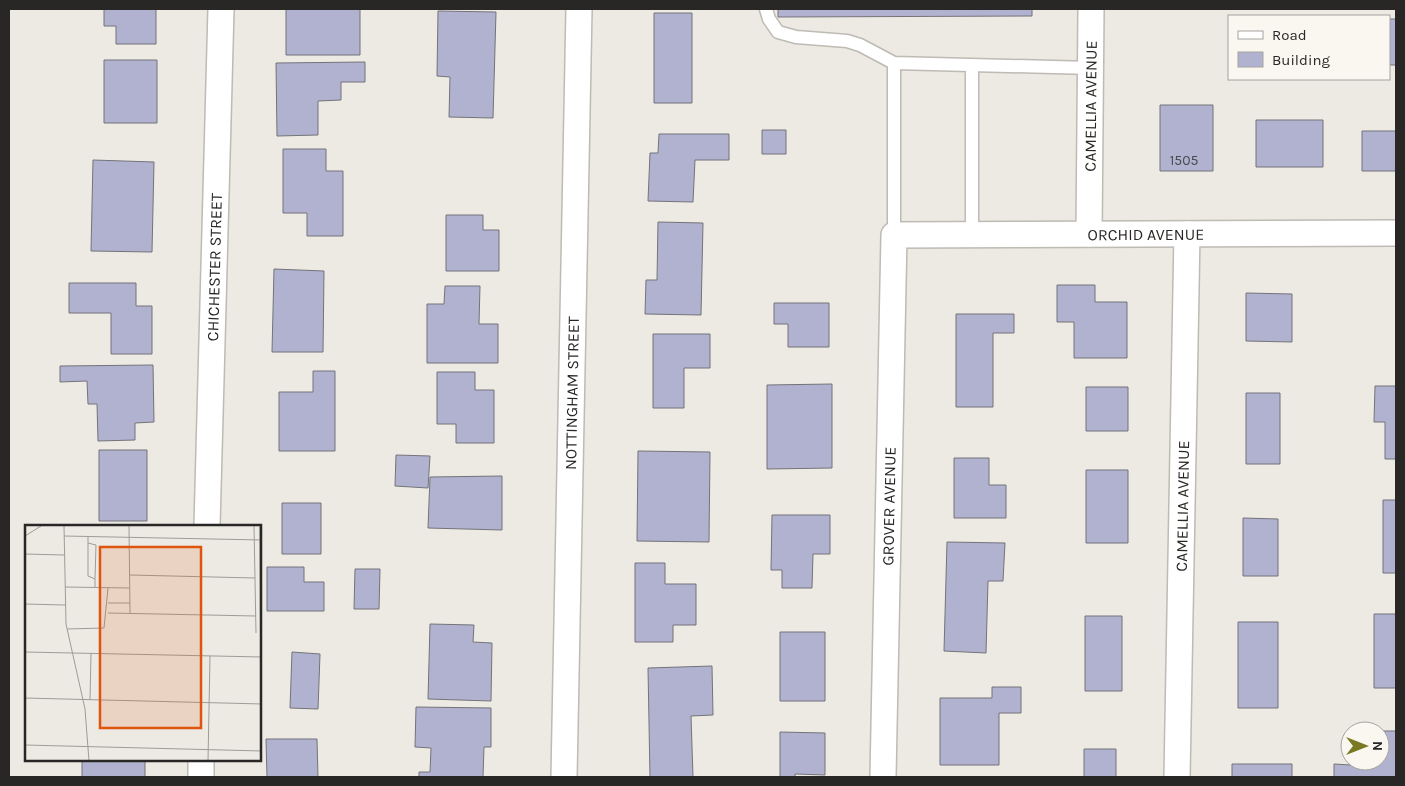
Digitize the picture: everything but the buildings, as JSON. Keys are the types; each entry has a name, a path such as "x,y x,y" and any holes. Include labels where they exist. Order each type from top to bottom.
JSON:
{"street":[{"name":"CHICHESTER STREET","path":"207,525 221,9"},
{"name":"NOTTINGHAM STREET","path":"564,777 579,9"},
{"name":"CAMELLIA AVENUE","path":"1090,234 1091,9"},
{"name":"ORCHID AVENUE","path":"894,235 1396,233"},
{"name":"CAMELLIA AVENUE","path":"1177,777 1187,234"},
{"name":"GROVER AVENUE","path":"883,777 894,235"},
{"path":"201,761 201,777"}],"lane":[{"path":"766,9 769,19 778,32 796,37 847,41 860,45 894,63 1091,68"},
{"path":"894,63 894,235"},
{"path":"972,66 972,234"}]}
